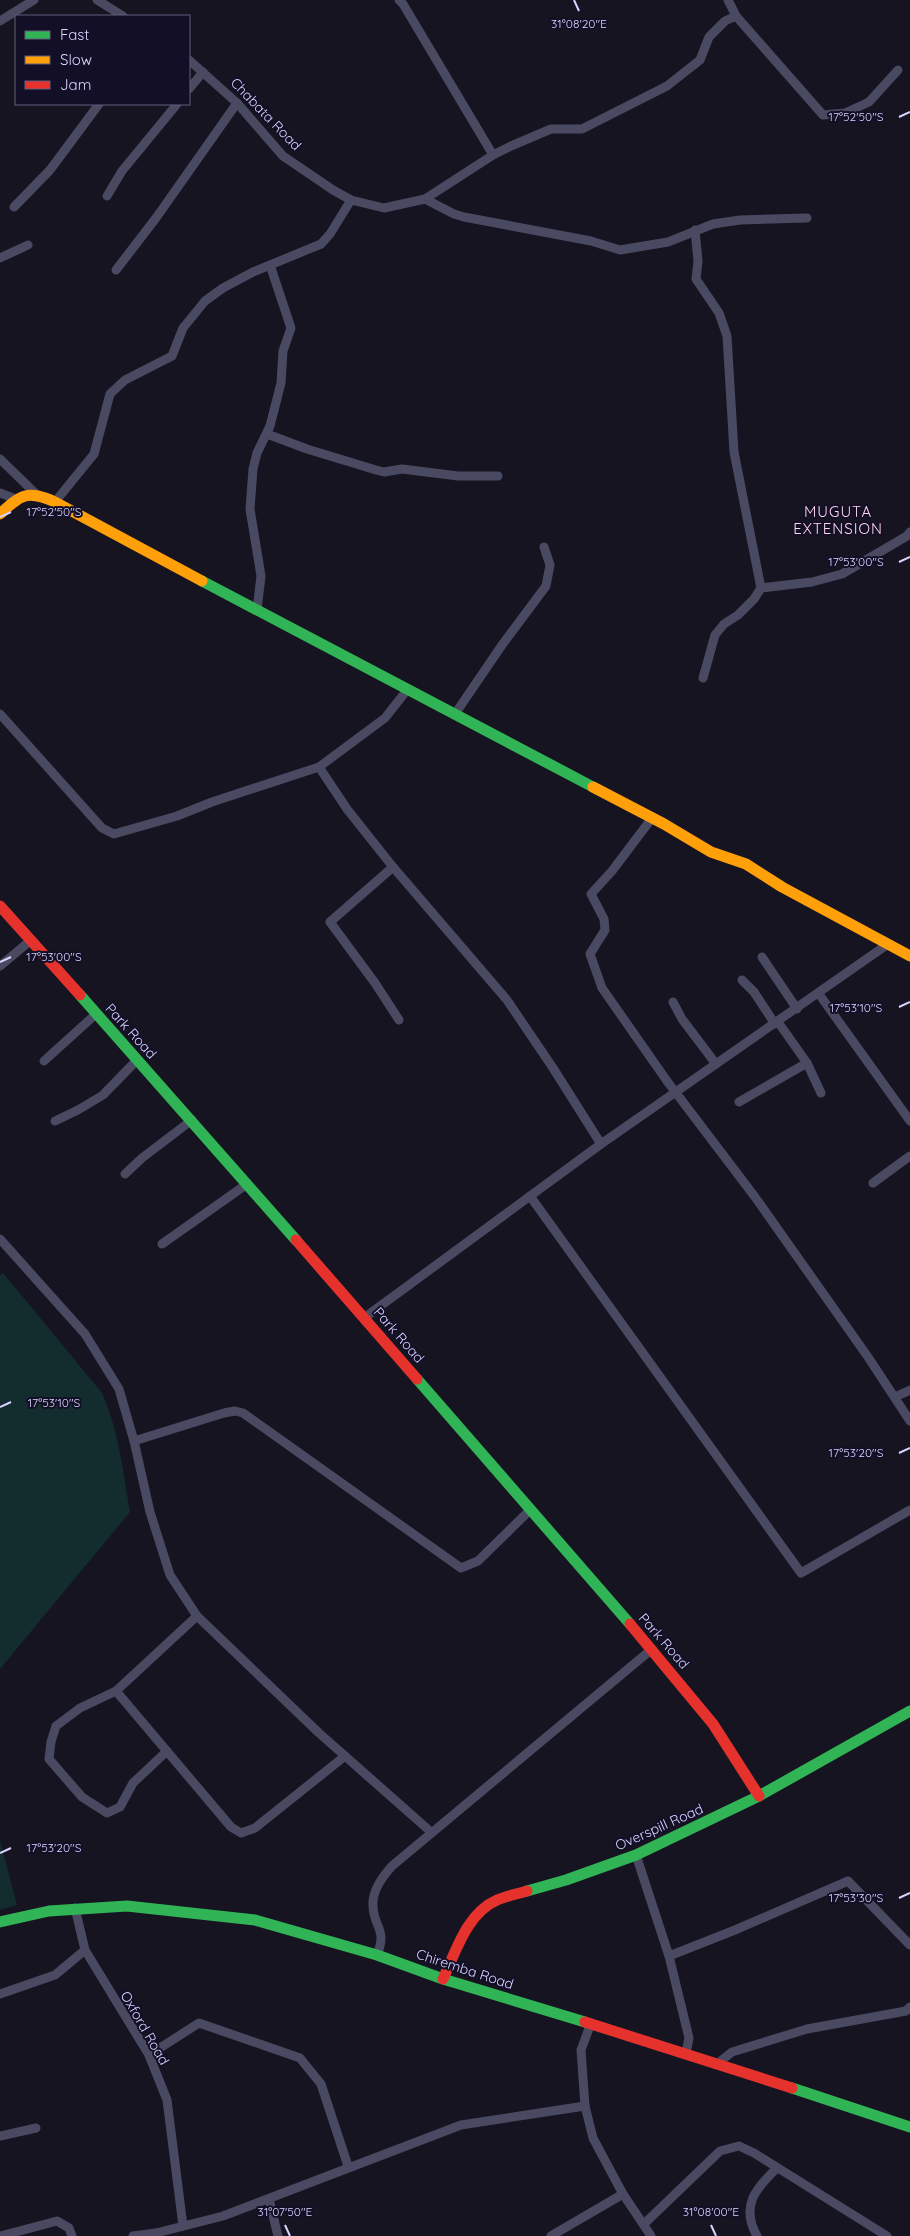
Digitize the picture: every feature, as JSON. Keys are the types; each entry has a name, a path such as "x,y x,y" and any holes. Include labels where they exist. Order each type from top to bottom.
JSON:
{"street":[{"path":"0,21 34,0"},
{"path":"97,0 121,15"},
{"path":"412,0 401,2 493,155"},
{"path":"728,0 736,16 823,115 845,113 870,102 898,70"},
{"path":"425,199 493,155 552,129 582,129 667,86 700,60 709,37 725,21 736,16"},
{"name":"Chabata Road","path":"190,61 238,103 284,156 333,190 351,200 384,208 425,199"},
{"path":"190,88 203,72"},
{"path":"116,270 156,218 238,103"},
{"path":"14,207 50,170 98,105"},
{"path":"107,196 122,171 176,105"},
{"path":"425,199 459,216 591,241 616,250 656,245 713,224 740,220 807,218"},
{"path":"55,502 94,454 107,401 116,388 125,380 172,356 182,328 210,297 246,276 306,252 326,240 351,200"},
{"path":"696,230 698,261 696,279 719,312 727,336 734,452 761,588 754,599 738,615 724,624 715,635 703,678"},
{"path":"0,258 28,245"},
{"path":"257,610 261,566 251,514 251,490 255,460 267,434 281,383 282,351 291,328 270,265"},
{"path":"267,434 307,449 376,470 402,469 458,476 498,476"},
{"path":"0,459 36,494 55,502 652,818 711,852 746,864 782,886 910,956"},
{"path":"0,494 16,499"},
{"path":"0,514 16,499 36,494"},
{"path":"761,588 812,582 842,574 907,536 910,532"},
{"path":"455,714 498,650 546,586 550,566 544,547"},
{"path":"0,714 102,828 114,834 178,816 212,802 319,767 385,718 407,690"},
{"path":"319,767 347,810 393,867 507,1000 601,1144"},
{"path":"652,818 612,871 591,894 604,919 605,930 590,954 602,988 675,1091 755,1197 910,1421"},
{"path":"393,867 330,922 400,1020"},
{"name":"Park Road","path":"0,906 192,1120 652,1648 713,1724 759,1796"},
{"path":"0,966 31,940"},
{"path":"364,1318 675,1091 819,994 888,944"},
{"path":"762,957 797,1008"},
{"path":"742,980 754,992 807,1063 821,1093"},
{"path":"819,994 910,1120"},
{"path":"673,1002 682,1019 716,1064"},
{"path":"44,1061 96,1014"},
{"path":"55,1121 103,1095 137,1060"},
{"path":"739,1102 807,1063"},
{"path":"125,1174 142,1158 192,1120"},
{"path":"873,1183 910,1156"},
{"path":"162,1244 247,1184"},
{"path":"530,1196 801,1573 910,1510"},
{"path":"0,1238 86,1334 119,1390 134,1441 150,1512 170,1575 197,1616 344,1756 431,1832"},
{"path":"895,1397 910,1390"},
{"path":"134,1441 224,1413 235,1411 243,1413 461,1568 478,1560 530,1510"},
{"path":"167,1751 134,1783 120,1807 108,1813 82,1797 49,1759 51,1742 56,1726 80,1708 116,1691 197,1616"},
{"path":"377,1955 382,1939 373,1906 376,1892 392,1866 652,1648"},
{"path":"116,1691 231,1827 241,1834 255,1828 344,1756"},
{"name":"Overspill Road","path":"443,1979 468,1925 478,1914 496,1900 566,1880 636,1855 759,1796 910,1711"},
{"path":"636,1855 669,1956 689,2038 686,2052"},
{"path":"669,1956 735,1930 848,1881 910,1945"},
{"name":"Chiremba Road","path":"0,1922 48,1911 127,1906 255,1920 377,1955 443,1979 686,2052 717,2064 910,2127"},
{"name":"Oxford Road","path":"75,1908 85,1950 149,2055 167,2100 183,2226"},
{"path":"0,1994 55,1975 85,1950"},
{"path":"717,2064 732,2052 758,2043 807,2029 906,2011 910,2007"},
{"path":"149,2055 199,2023 300,2058 321,2084 348,2166"},
{"path":"591,2023 581,2050 585,2106 593,2138 623,2194 651,2236"},
{"path":"132,2236 156,2234 223,2216 348,2166 461,2125 585,2106"},
{"path":"0,2136 36,2128"},
{"path":"644,2224 720,2151 739,2146 754,2153 887,2236"},
{"path":"756,2236 752,2228 750,2208 754,2193 776,2168"},
{"path":"551,2236 623,2194"},
{"path":"269,2199 278,2236"},
{"path":"1,2236 57,2221 68,2228 72,2236"}],"green space":[{"path":"3,1273 102,1393 113,1422 130,1512 0,1669 0,1275"},
{"path":"0,1841 17,1905 0,1910"}],"traffic: fast":[{"path":"202,581 593,787"},
{"path":"80,995 296,1240"},
{"path":"417,1379 630,1624"},
{"path":"527,1891 566,1880 636,1855 759,1796 910,1711"},
{"path":"0,1922 49,1911 127,1906 255,1920 377,1955 443,1979 585,2022"},
{"path":"792,2088 910,2127"}],"traffic: slow":[{"path":"0,514 14,502 25,496 31,495 46,498 202,581"},
{"path":"593,787 664,824 711,852 746,864 782,887 910,956"}],"traffic: jam":[{"path":"0,906 80,995"},
{"path":"296,1240 417,1379"},
{"path":"630,1624 713,1724 759,1796"},
{"path":"443,1979 458,1945 470,1923 478,1914 497,1900 527,1891"},
{"path":"585,2022 792,2088"}],"district":[{"name":"MUGUTA EXTENSION","path":"838,520"}]}
